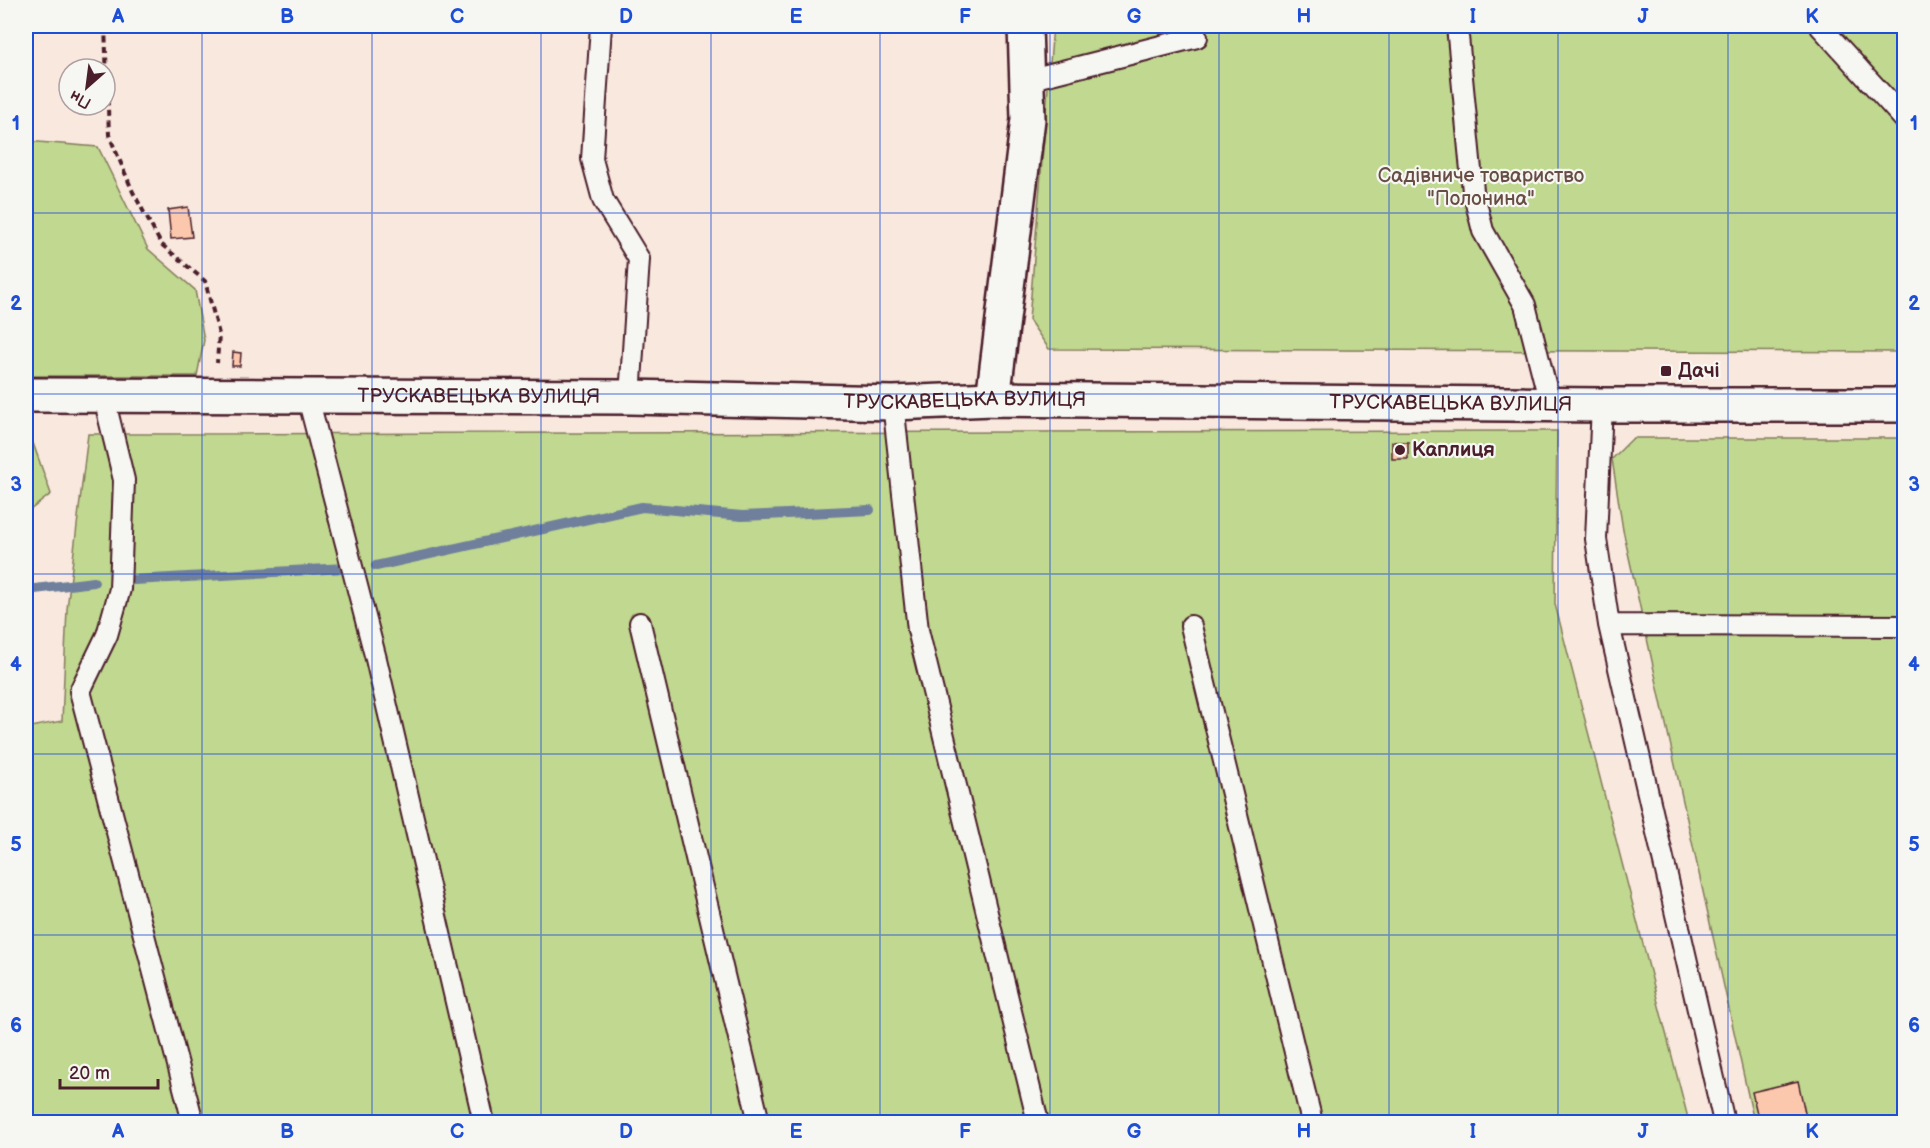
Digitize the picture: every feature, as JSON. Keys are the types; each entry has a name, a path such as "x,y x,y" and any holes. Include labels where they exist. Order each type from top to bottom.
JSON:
{"street":[{"path":"993,399 1028,119 1025,26"},
{"name":"ТРУСКАВЕЦЬКА ВУЛИЦЯ","path":"26,394 214,393 630,397 893,403 993,399 1602,405 1905,405"}],"lane":[{"path":"601,26 592,159 603,200 639,259 630,397"},
{"path":"1457,26 1476,201 1483,231 1525,305 1550,403"},
{"path":"1820,26 1905,119"},
{"path":"1027,80 1197,37"},
{"path":"103,394 124,480 120,589 107,635 80,691 193,1122"},
{"path":"307,394 376,659 484,1122"},
{"path":"893,403 918,630 1038,1122"},
{"path":"1602,405 1596,539 1609,625 1724,1122"},
{"path":"640,623 759,1122"},
{"path":"1609,625 1905,626"},
{"path":"1191,626 1312,1122"}],"path":[{"path":"105,26 109,135 133,192 161,244 205,281 219,334 214,393"}],"green space":[{"name":"Садівниче товариство \"Полонина\"","path":"1053,26 1904,26 1904,352 1049,349 1029,320"},
{"path":"26,141 98,147 148,249 195,290 204,340 197,376 26,376"},
{"path":"1557,431 1555,604 1689,1122 26,1122 26,728 62,721 67,609 88,434"},
{"path":"1633,438 1904,438 1904,1122 1754,1122 1623,530 1612,459"},
{"path":"26,443 33,443 51,494 26,513"}],"building":[{"path":"188,207 192,237 171,239 168,210"},
{"path":"233,352 241,353 240,366 232,366"},
{"name":"Каплиця","path":"1392,442 1408,442 1408,459 1392,459"},
{"path":"1798,1081 1807,1122 1759,1122 1752,1092"}],"waterway":[{"path":"376,566 642,507 742,516 870,510"},
{"path":"134,580 345,568"},
{"path":"26,590 94,582"}],"place":[{"name":"Дачі","path":"1666,371"},
{"name":"Каплиця","path":"1400,450"}]}
